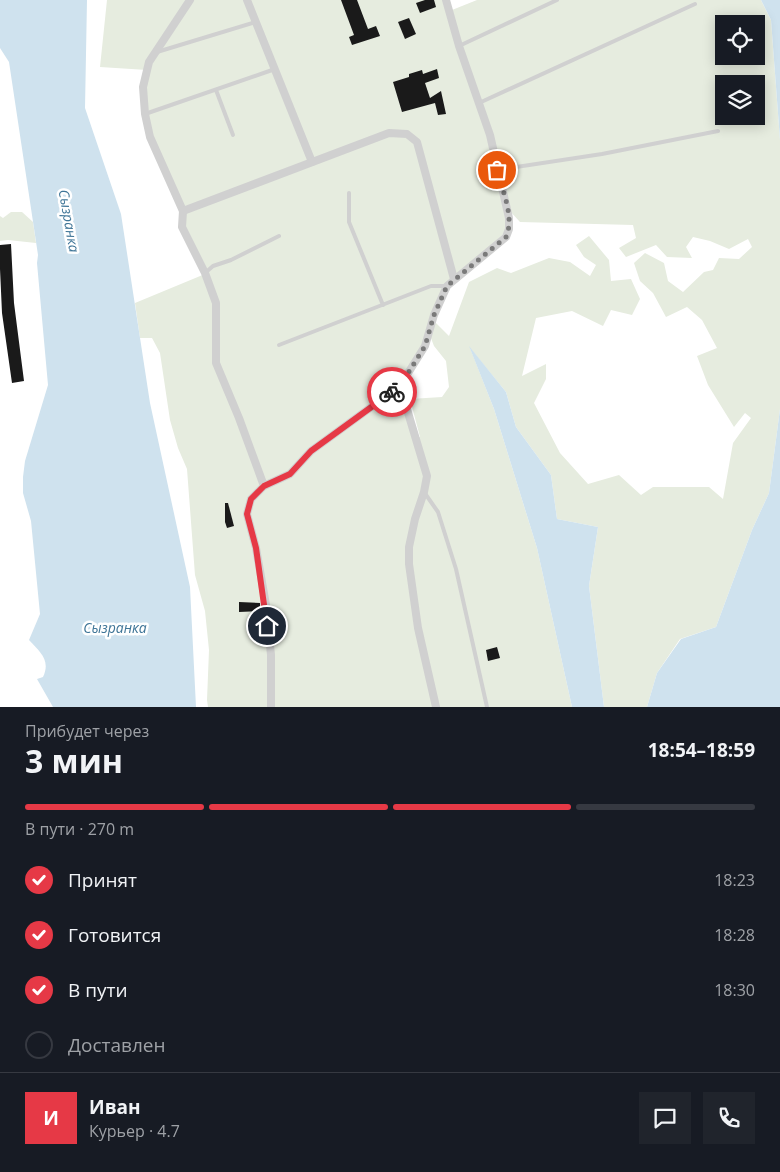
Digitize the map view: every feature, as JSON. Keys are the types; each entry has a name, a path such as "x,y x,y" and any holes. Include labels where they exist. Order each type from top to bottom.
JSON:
{"street":[{"path":"190,0 149,62 143,87 145,114 150,137 183,211 182,226 205,273 216,303 216,363 264,486"},
{"path":"247,0 312,162"},
{"path":"271,707 271,655 266,605 256,548 247,514 251,499 264,486 290,474 311,451 400,386 425,346 434,315 447,286 454,278 506,237 510,229 490,135 459,46 446,0"},
{"path":"183,211 389,133 407,134 416,142 454,278"},
{"path":"400,386 426,476 424,492 414,519 409,547 409,564 418,628 436,707"}],"lane":[{"path":"459,46 557,0"},
{"path":"480,103 695,4"},
{"path":"155,52 256,22"},
{"path":"145,114 275,69"},
{"path":"216,90 233,135"},
{"path":"497,170 602,154 718,131"},
{"path":"349,193 349,222 383,304"},
{"path":"205,273 213,266 231,260 279,236"},
{"path":"279,345 431,286 447,286"},
{"path":"424,492 438,512 456,569 488,707"}],"shaded area":[{"path":"107,0 443,0 447,12 477,0 761,0 771,20 780,140 780,409 769,493 752,530 716,627 680,639 657,673 647,707 604,707 589,586 598,527 557,519 551,475 516,427 506,392 470,348 494,409 537,548 572,707 208,707 209,650 205,611 195,575 187,469 178,448 170,420 160,353 152,338 140,338 135,303 205,274 182,227 183,211 150,137 145,114 147,70 100,67","holes":["507,208 520,222 633,225 636,238 619,248 626,257 656,245 667,257 692,258 686,247 693,237 710,241 729,249 748,239 752,247 739,259 719,258 713,270 704,272 683,292 668,281 664,263 645,253 634,263 640,281 653,293 666,317 687,307 702,320 717,348 697,356 708,385 734,427 745,413 751,418 733,443 723,499 709,487 653,487 641,495 619,475 588,484 560,453 534,403 546,379 546,364 522,376 536,318 572,311 603,326 611,310 632,315 640,299 631,279 611,281 609,260 589,236 576,245 584,257 596,265 590,276 570,262 549,258 511,273 497,268 469,282 449,336 436,323 430,332 450,282 509,229","429,333 434,346 446,361 449,387 442,397 410,399 420,437 415,437 400,386"]},
{"path":"11,212 22,212 33,222 36,243 0,241 0,216 3,218"}],"water":[{"name":"Сызранка","path":"0,0 87,0 85,108 121,214 150,403 190,587 196,707 53,707 37,679 43,677 46,666 43,657 29,640 40,614 31,521 23,493 23,477 25,461 48,385 37,263 38,255 9,62 0,48"},
{"path":"761,0 780,0 780,140 771,20"},
{"path":"469,346 506,392 516,427 551,475 557,519 598,527 589,586 604,707 572,707 537,548 494,409"},
{"path":"780,409 780,707 647,707 657,673 681,639 716,627 752,530 769,493"}],"building":[{"path":"341,0 357,0 368,29 376,26 380,36 352,45 349,37 354,35"},
{"path":"434,0 436,7 420,13 416,3"},
{"path":"409,18 416,34 405,39 398,22"},
{"path":"437,69 439,78 425,83 430,98 441,91 446,114 438,115 435,103 402,112 393,82 422,70 423,74"},
{"path":"11,244 14,303 24,381 12,383 2,313 0,269 0,245"},
{"path":"225,503 228,503 234,526 227,528 225,522"},
{"path":"239,602 260,603 260,611 239,612"},
{"path":"497,647 500,658 488,661 486,650"}],"way so far":[{"path":"392,392 400,386 425,346 434,315 447,286 506,237 510,229 497,170"}],"route":[{"path":"267,626 266,605 256,548 247,514 251,499 264,486 290,474 311,451 392,392"}]}
